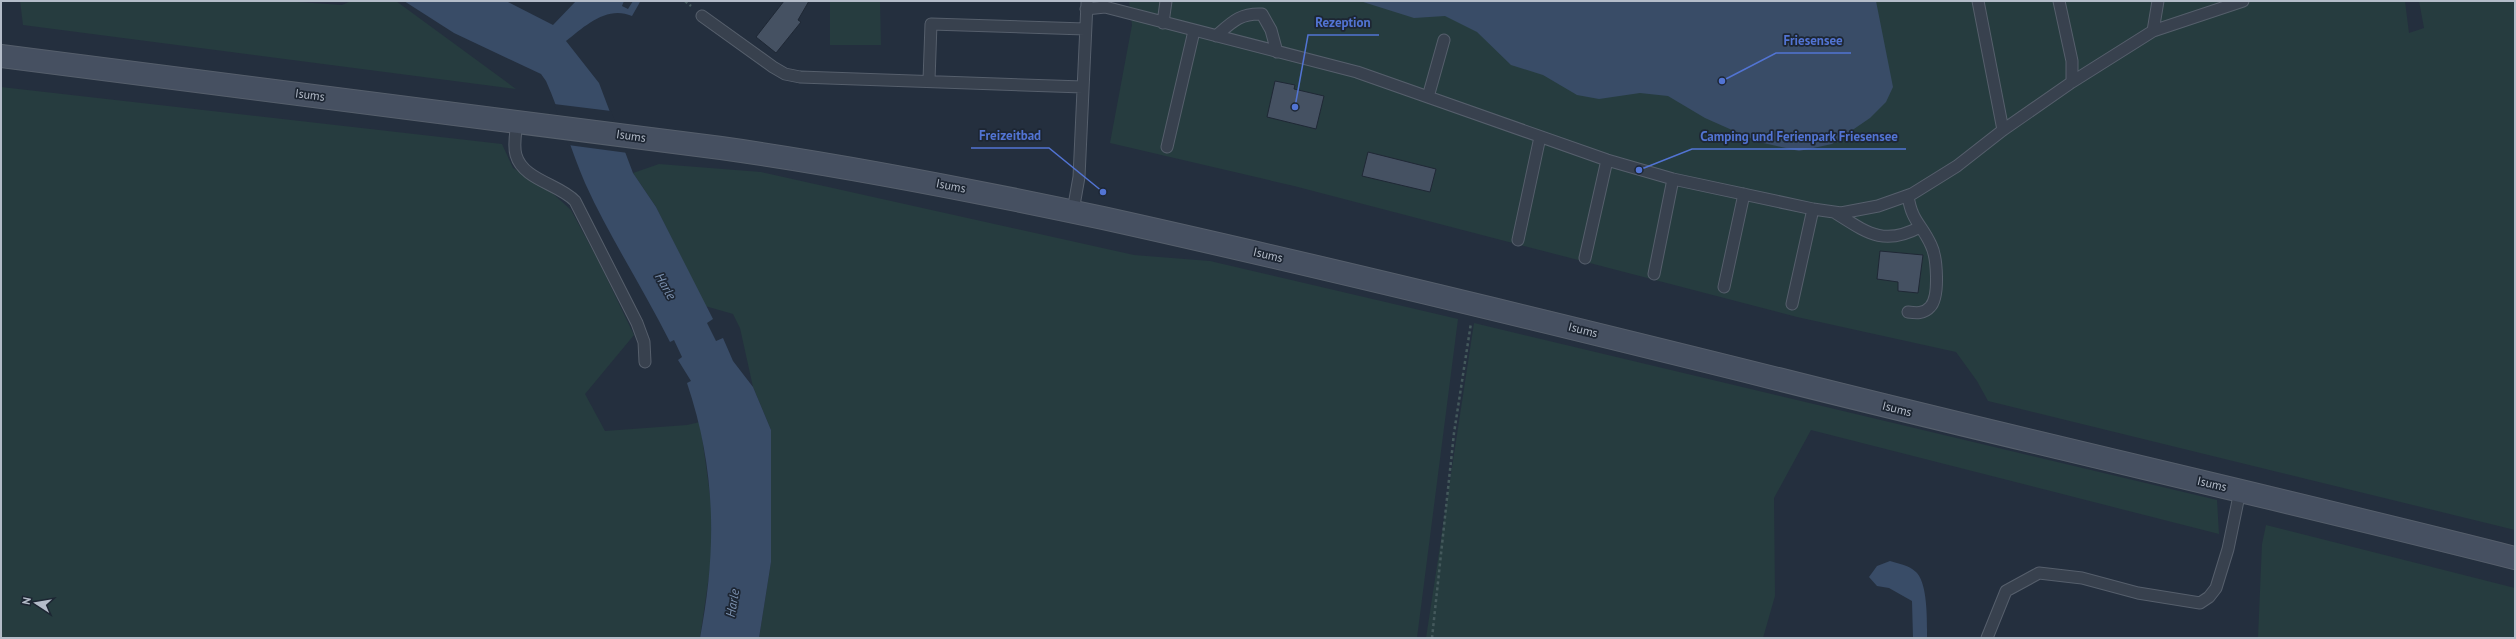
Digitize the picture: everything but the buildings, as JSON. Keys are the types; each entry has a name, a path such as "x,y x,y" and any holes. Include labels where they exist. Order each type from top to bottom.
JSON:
{"main road":[{"name":"Isums","path":"1,56 634,136 802,159 894,175 1073,211 1477,304 2515,558"}],"lane":[{"path":"1163,23 1166,1"},
{"path":"1978,1 2003,130"},
{"path":"2059,1 2072,61 2072,82"},
{"path":"2154,31 2158,1"},
{"path":"1073,211 1079,176 1087,5 1105,7 1357,72 1607,160 1673,179 1813,209 1834,212 1878,206 1908,196 1957,166 2003,130 2072,82 2154,31 2244,1"},
{"path":"1216,36 1231,22 1247,14 1262,14 1271,30 1277,52"},
{"path":"702,16 785,74 800,77 929,80 1083,87"},
{"path":"929,80 930,24 1085,29"},
{"path":"1167,147 1194,31"},
{"path":"1428,97 1444,40"},
{"path":"527,122 517,156 523,167 534,176 568,194 575,201 637,323 644,342 645,362"},
{"path":"1518,240 1540,137"},
{"path":"1585,258 1607,160"},
{"path":"1654,274 1673,179"},
{"path":"1724,287 1744,194"},
{"path":"1908,196 1913,218 1932,245 1935,258 1935,296 1931,307 1922,313 1908,312"},
{"path":"1792,304 1813,209"},
{"path":"1834,212 1867,232 1881,237 1896,237 1920,227"},
{"path":"1987,638 2006,591 2039,573 2082,578 2138,594 2200,603 2209,597 2216,588 2228,549 2240,491"}],"path":[{"path":"1432,638 1454,433 1471,319 1477,304"}],"green space":[{"path":"20,1 284,1 342,5 351,1 396,1 516,89 23,25"},
{"path":"830,1 880,1 881,45 830,45"},
{"path":"1129,1 2405,1 2409,33 2424,28 2419,1 2515,1 2515,530 1988,401 1977,381 1956,352 1797,317 1294,186 1110,143 1132,25"},
{"path":"1,87 502,144 513,168 549,190 571,210 600,264 634,335 585,394 605,431 687,425 700,422 711,502 712,555 700,638 1,638"},
{"path":"659,164 761,172 1134,255 1210,261 1458,319 1417,638 759,638 771,562 771,430 753,387 740,328 733,314 705,306 656,207 633,173"},
{"path":"1474,323 2217,500 2219,534 1811,430 1774,498 1775,596 1763,638 1426,638"},
{"path":"2266,525 2515,588 2515,638 2258,638 2262,544"}],"water":[{"name":"Harle","path":"404,1 506,1 553,25 576,1 624,1 622,6 628,9 633,1 640,2 632,16 623,13 605,15 581,29 566,41 599,83 633,173 656,207 713,319 707,323 716,341 723,338 733,361 753,387 771,430 771,562 759,638 700,638 706,605 709,573 711,509 704,447 697,415 687,383 691,381 678,360 682,357 674,340 670,342 585,183 546,81 541,74 454,33"},
{"path":"1360,1 1876,1 1893,87 1886,102 1870,118 1832,144 1799,151 1759,142 1705,118 1668,96 1640,93 1599,99 1577,95 1543,75 1511,65 1477,32 1445,16 1414,18"},
{"path":"1890,561 1910,568 1920,577 1925,593 1927,638 1913,638 1912,601 1889,588 1877,586 1869,577 1877,566"}],"pier":[{"path":"554,104 611,111 628,153 568,145"}],"place":[{"name":"Friesensee","path":"1722,81"},
{"name":"Rezeption","path":"1295,107"},
{"name":"Camping und Ferienpark Friesensee","path":"1639,170"},
{"name":"Freizeitbad","path":"1103,192"}]}
